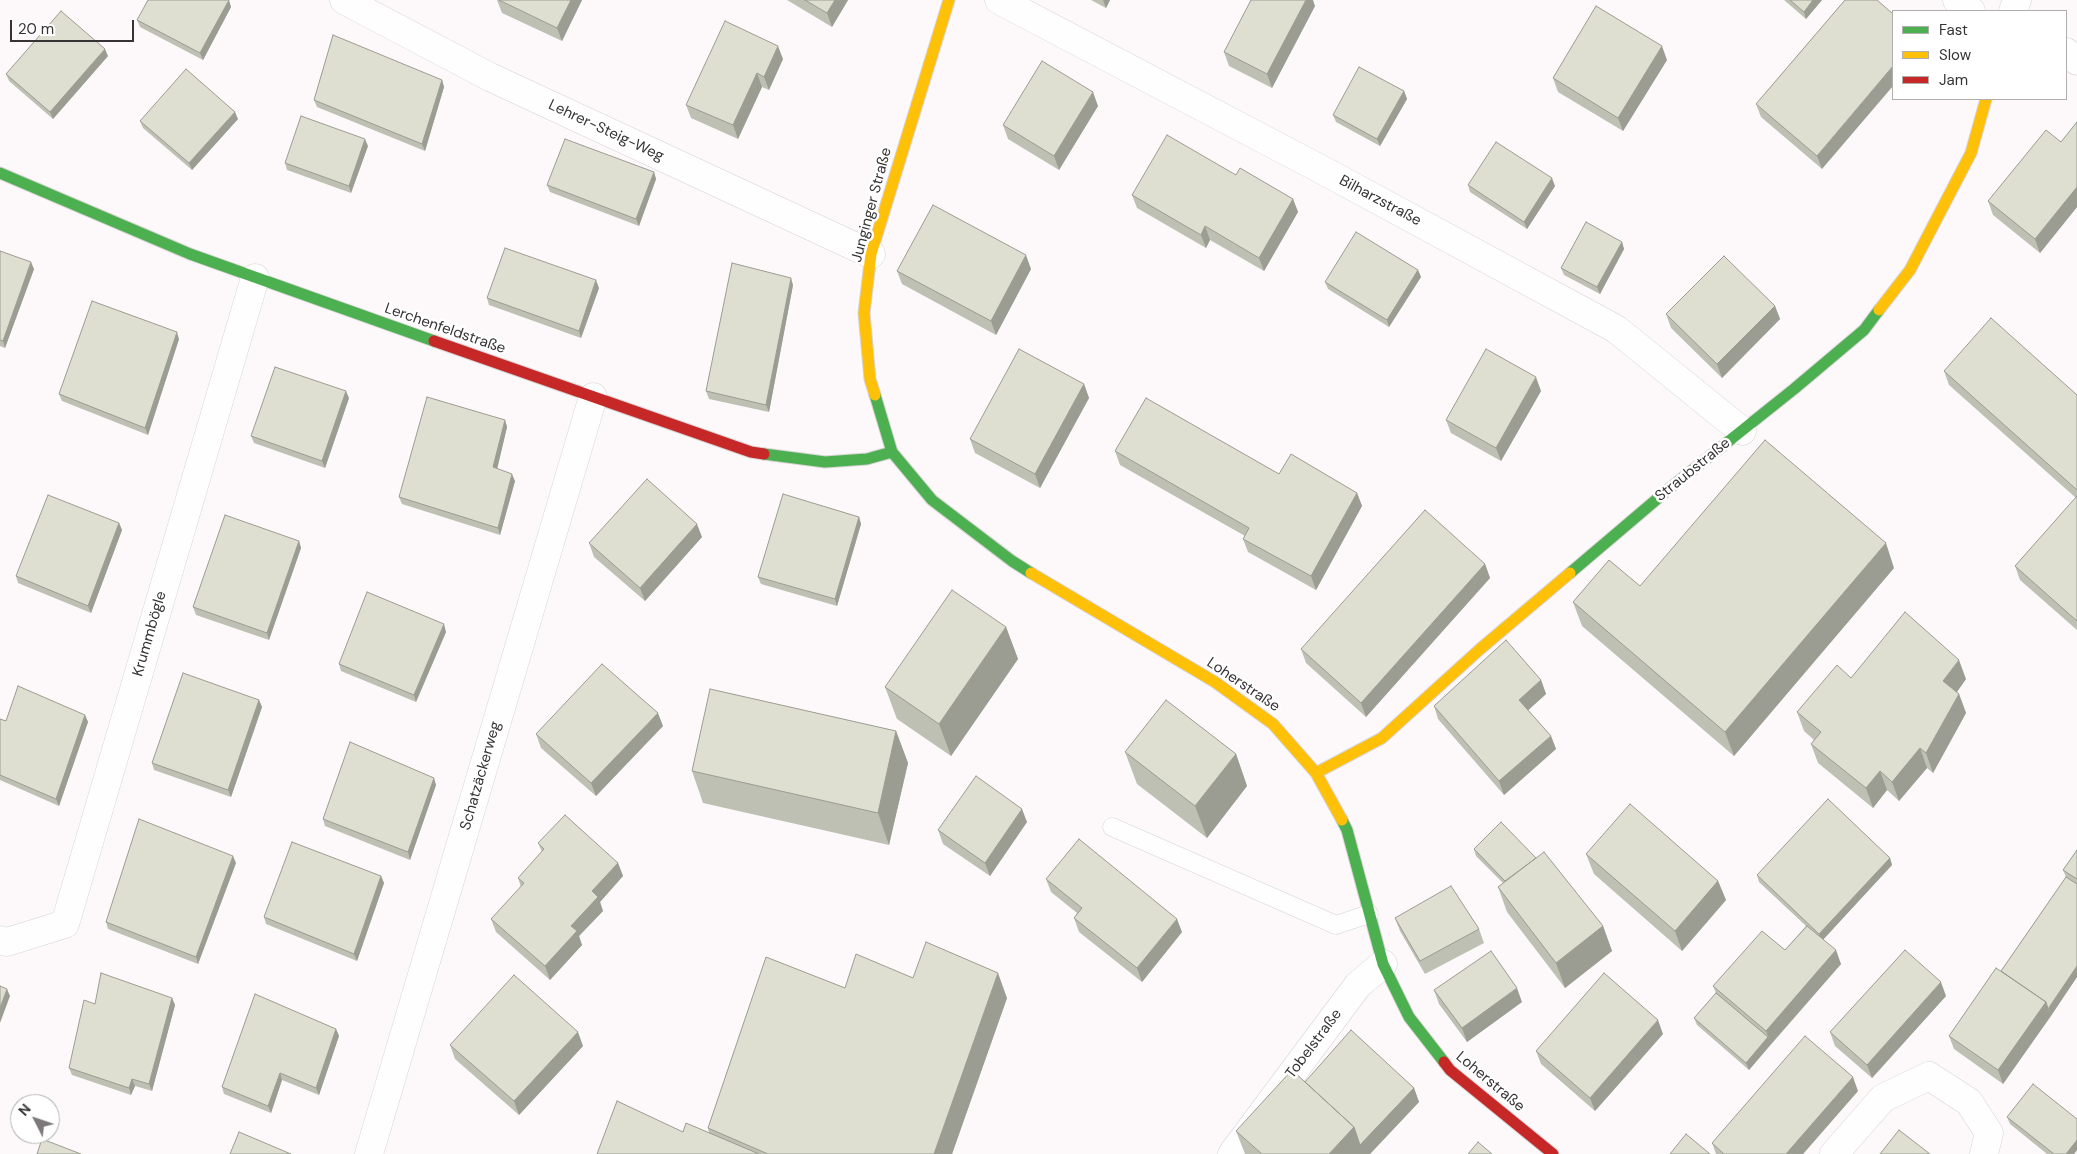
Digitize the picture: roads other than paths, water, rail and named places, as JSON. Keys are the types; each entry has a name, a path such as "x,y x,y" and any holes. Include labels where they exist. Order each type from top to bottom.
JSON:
{"street":[{"name":"Lehrer-Steig-Weg","path":"344,0 490,77 871,254"},
{"name":"Junginger Straße","path":"892,452 870,379 864,313 871,254 948,0"},
{"name":"Bilharzstraße","path":"998,0 1328,173 1616,330 1742,431"},
{"path":"1957,0 1970,10"},
{"path":"2067,53 2077,61"},
{"name":"Straubstraße","path":"1316,773 1382,738 1479,650 1670,488 1864,330 1910,270 1971,153 1986,100"},
{"name":"Lerchenfeldstraße","path":"0,173 190,254 751,452 825,462 867,458 892,452"},
{"name":"Krummbögle","path":"0,940 7,942 65,924 255,278"},
{"name":"Schatzäckerweg","path":"369,1154 592,397"},
{"name":"Loherstraße","path":"892,452 932,500 1012,561 1229,693 1273,724 1316,773 1346,830 1383,964 1409,1017 1450,1070 1553,1154"},
{"name":"Tobelstraße","path":"1232,1154 1358,985 1383,964"},
{"path":"1834,1154 1883,1098 1929,1076 1969,1102 1989,1133 1984,1154"}],"lane":[{"path":"1112,826 1336,924 1369,914"}]}
